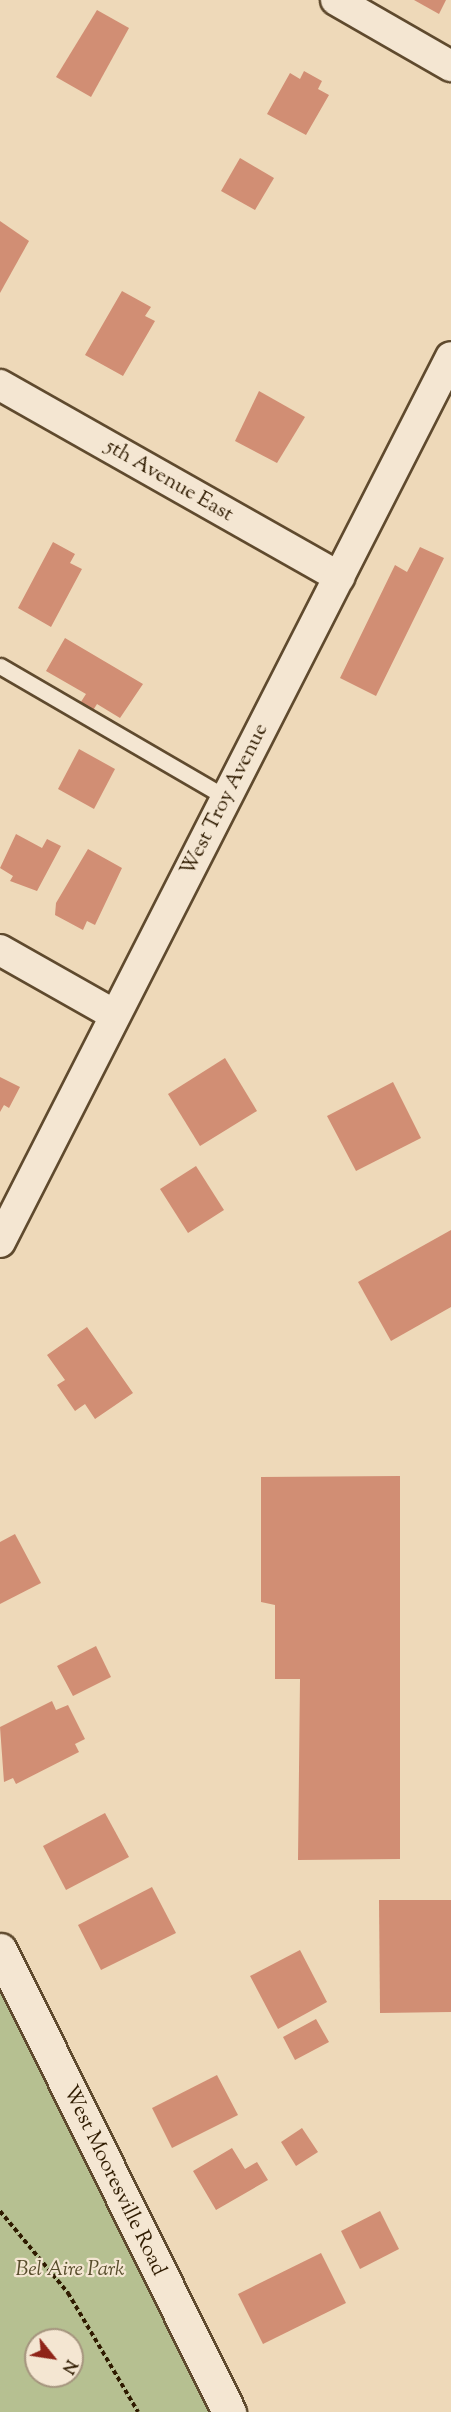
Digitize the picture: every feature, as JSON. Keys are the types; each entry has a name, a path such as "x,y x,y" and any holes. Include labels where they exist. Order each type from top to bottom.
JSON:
{"main road":[{"name":"West Mooresville Road","path":"0,1950 229,2412"}],"street":[{"path":"336,0 451,66"},
{"name":"West Troy Avenue","path":"0,1242 451,357"},
{"name":"5th Avenue East","path":"0,385 339,577"},
{"path":"0,950 115,1015"}],"lane":[{"path":"0,666 226,798"}],"path":[{"path":"0,2211 68,2294 138,2412"}],"green space":[{"name":"Bel Aire Park","path":"0,1976 219,2412 0,2412"}],"building":[{"path":"414,0 446,0 439,14"},
{"path":"97,10 129,28 91,97 56,77"},
{"path":"304,71 322,81 318,89 329,95 306,135 267,114 290,73 300,79"},
{"path":"240,158 274,178 255,210 221,191"},
{"path":"0,221 29,241 0,293"},
{"path":"122,291 151,307 145,316 155,321 123,376 85,355"},
{"path":"259,391 305,417 277,463 235,441"},
{"path":"53,542 75,554 70,563 82,569 51,627 18,608"},
{"path":"420,547 444,558 376,696 340,678 395,565 407,572"},
{"path":"65,638 143,684 120,718 97,704 92,712 79,705 86,694 46,671"},
{"path":"79,749 115,769 94,809 58,789"},
{"path":"16,834 42,848 47,839 61,846 37,891 10,881 13,876 0,868"},
{"path":"88,849 122,868 95,925 87,921 83,930 55,915 56,903"},
{"path":"225,1058 257,1111 200,1146 168,1094"},
{"path":"0,1077 20,1087 9,1108 4,1105 0,1112"},
{"path":"393,1082 421,1138 356,1171 327,1116"},
{"path":"196,1166 224,1210 188,1233 160,1189"},
{"path":"451,1230 451,1307 391,1341 358,1282"},
{"path":"87,1327 133,1393 95,1419 85,1404 75,1411 57,1385 65,1380 47,1355"},
{"path":"400,1476 400,1859 298,1860 300,1679 275,1679 275,1605 261,1602 261,1477"},
{"path":"15,1534 41,1583 0,1604 0,1542"},
{"path":"96,1646 111,1677 73,1696 57,1666"},
{"path":"52,1701 56,1710 68,1705 85,1739 75,1744 79,1752 16,1784 13,1778 4,1782 0,1727"},
{"path":"105,1813 129,1857 66,1890 43,1846"},
{"path":"152,1887 176,1933 101,1970 78,1925"},
{"path":"379,1900 451,1900 451,2012 380,2013"},
{"path":"300,1950 327,2002 278,2029 250,1976"},
{"path":"316,2019 329,2042 295,2060 283,2037"},
{"path":"217,2075 238,2115 172,2148 152,2108"},
{"path":"302,2128 318,2152 296,2166 281,2142"},
{"path":"232,2148 245,2169 257,2162 268,2180 216,2210 193,2171"},
{"path":"380,2211 399,2249 360,2269 341,2231"},
{"path":"321,2253 346,2303 263,2344 238,2294"}]}
